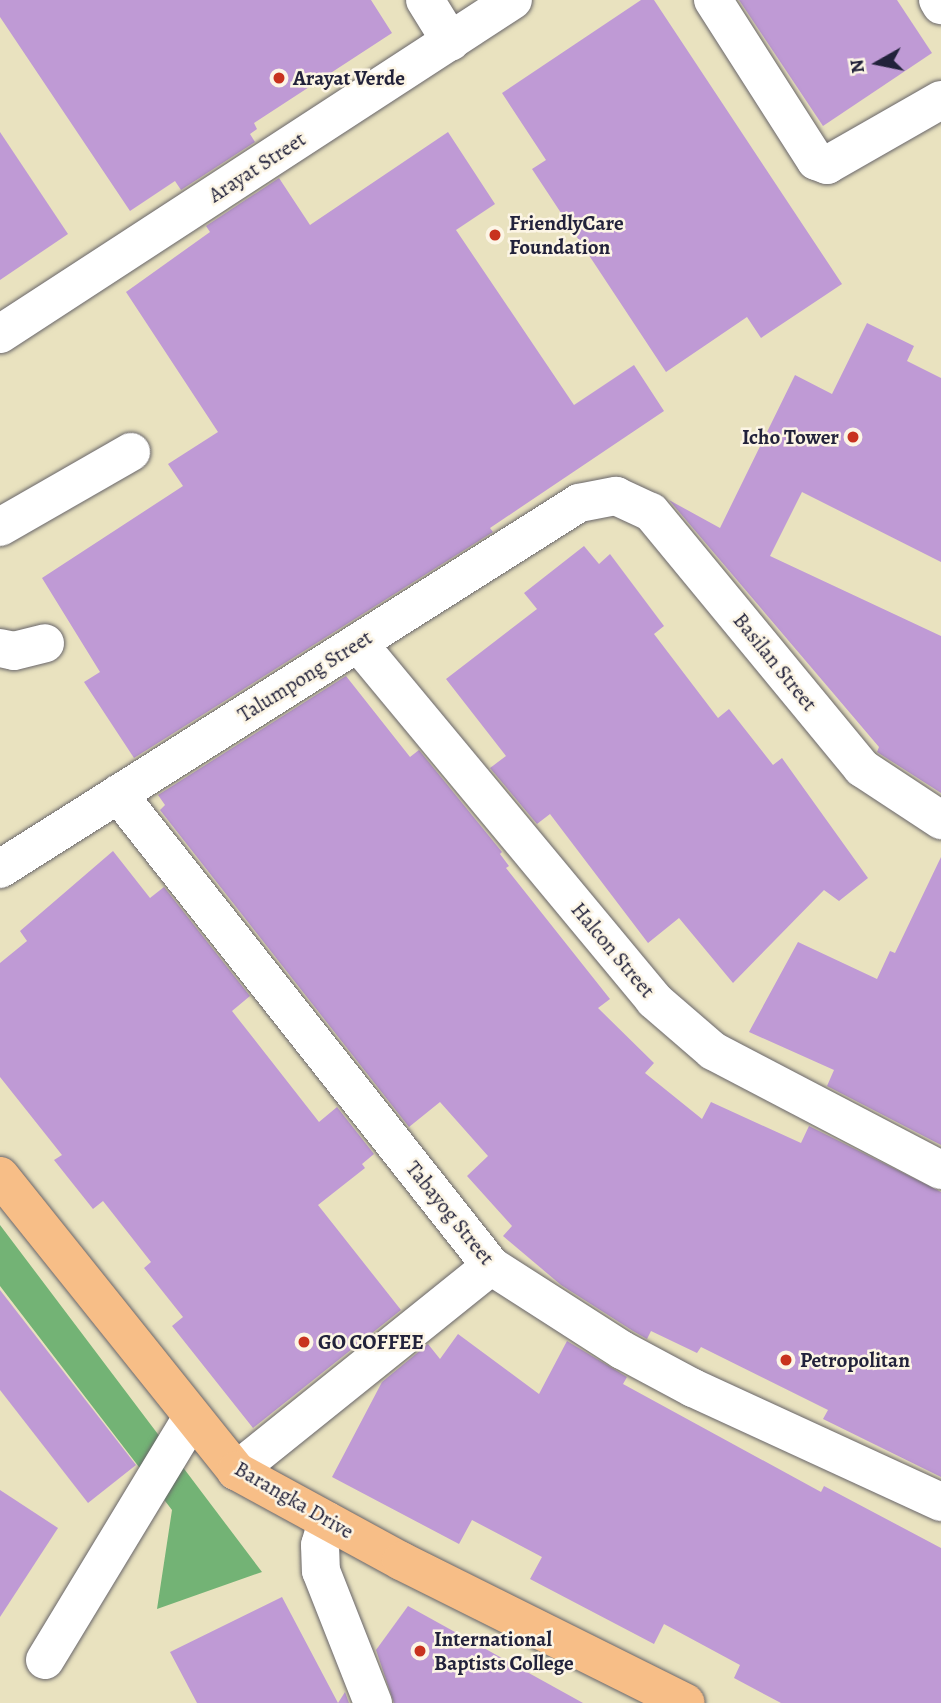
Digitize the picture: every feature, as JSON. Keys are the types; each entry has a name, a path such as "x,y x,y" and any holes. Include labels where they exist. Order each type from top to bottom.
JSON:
{"main road":[{"name":"Barangka Drive","path":"0,1176 191,1419 236,1471 327,1521 686,1703"}],"street":[{"path":"425,0 451,41"},
{"name":"Arayat Street","path":"0,334 513,0"},
{"path":"713,0 816,161 827,165 941,100"},
{"path":"938,0 941,5"},
{"path":"0,527 131,452"},
{"name":"Talumpong Street","path":"0,869 579,503 616,496"},
{"name":"Basilan Street","path":"616,496 651,512 862,768 941,820"},
{"path":"0,648 14,651 45,643"},
{"name":"Halcon Street","path":"358,643 654,1000 713,1051 941,1170"},
{"name":"Tabayog Street","path":"118,794 491,1266 622,1350 693,1388 941,1502"},
{"path":"236,1471 491,1266"},
{"path":"45,1660 191,1419"},
{"path":"327,1521 320,1545 321,1572 373,1703"}],"green space":[{"path":"0,1225 262,1572 157,1609 172,1510 0,1286"}],"building":[{"path":"0,0 371,0 392,33 254,123 257,129 250,134 255,142 181,190 175,181 130,211 0,17"},
{"path":"641,0 654,0 842,284 761,338 747,317 666,372 532,169 546,160 502,93"},
{"path":"739,0 897,0 932,53 823,126"},
{"path":"0,132 68,234 0,280"},
{"path":"448,132 495,204 456,230 574,405 634,365 664,411 490,528 493,532 134,758 84,682 100,672 42,578 183,486 168,464 218,432 126,292 210,232 206,226 279,178 310,225"},
{"path":"867,323 914,346 907,361 941,378 941,562 802,492 770,556 941,636 941,793 877,752 879,747 669,500 720,528 795,375 832,394"},
{"path":"584,546 599,564 610,554 664,626 654,634 718,718 729,709 773,765 782,758 868,878 839,901 824,890 733,983 679,918 648,943 550,814 537,824 490,768 506,756 446,679 537,609 524,593"},
{"path":"346,676 410,757 419,750 502,852 500,854 509,866 506,868 610,999 598,1008 654,1063 645,1073 702,1119 711,1102 801,1143 809,1126 941,1192 941,1477 823,1419 828,1410 701,1347 697,1353 651,1331 647,1339 561,1285 503,1236 512,1226 467,1176 488,1156 440,1102 409,1127 160,810 165,805 158,795"},
{"path":"113,851 150,898 164,887 250,996 232,1011 319,1122 337,1107 374,1154 362,1164 365,1168 318,1205 401,1310 253,1428 172,1326 183,1317 144,1268 151,1262 103,1201 93,1209 54,1160 62,1155 0,1077 0,963 27,941 20,931"},
{"path":"941,857 941,1145 827,1086 834,1070 749,1032 798,942 877,979 890,951 895,953"},
{"path":"0,1290 136,1465 88,1503 0,1390"},
{"path":"458,1334 539,1394 567,1341 627,1377 623,1384 821,1492 824,1486 941,1548 941,1703 781,1703 734,1678 740,1665 664,1624 654,1644 530,1579 542,1557 472,1520 459,1544 332,1477 382,1382 428,1344 440,1359"},
{"path":"0,1490 58,1528 0,1617"},
{"path":"282,1597 338,1703 197,1703 170,1652"},
{"path":"408,1606 583,1703 394,1703 376,1650"},
{"path":"345,1692 349,1703 338,1703"}],"place":[{"name":"Arayat Verde","path":"279,78"},
{"name":"FriendlyCare Foundation","path":"495,235"},
{"name":"Icho Tower","path":"853,437"},
{"name":"GO COFFEE","path":"304,1342"},
{"name":"Petropolitan","path":"786,1360"},
{"name":"International Baptists College","path":"420,1651"}]}
